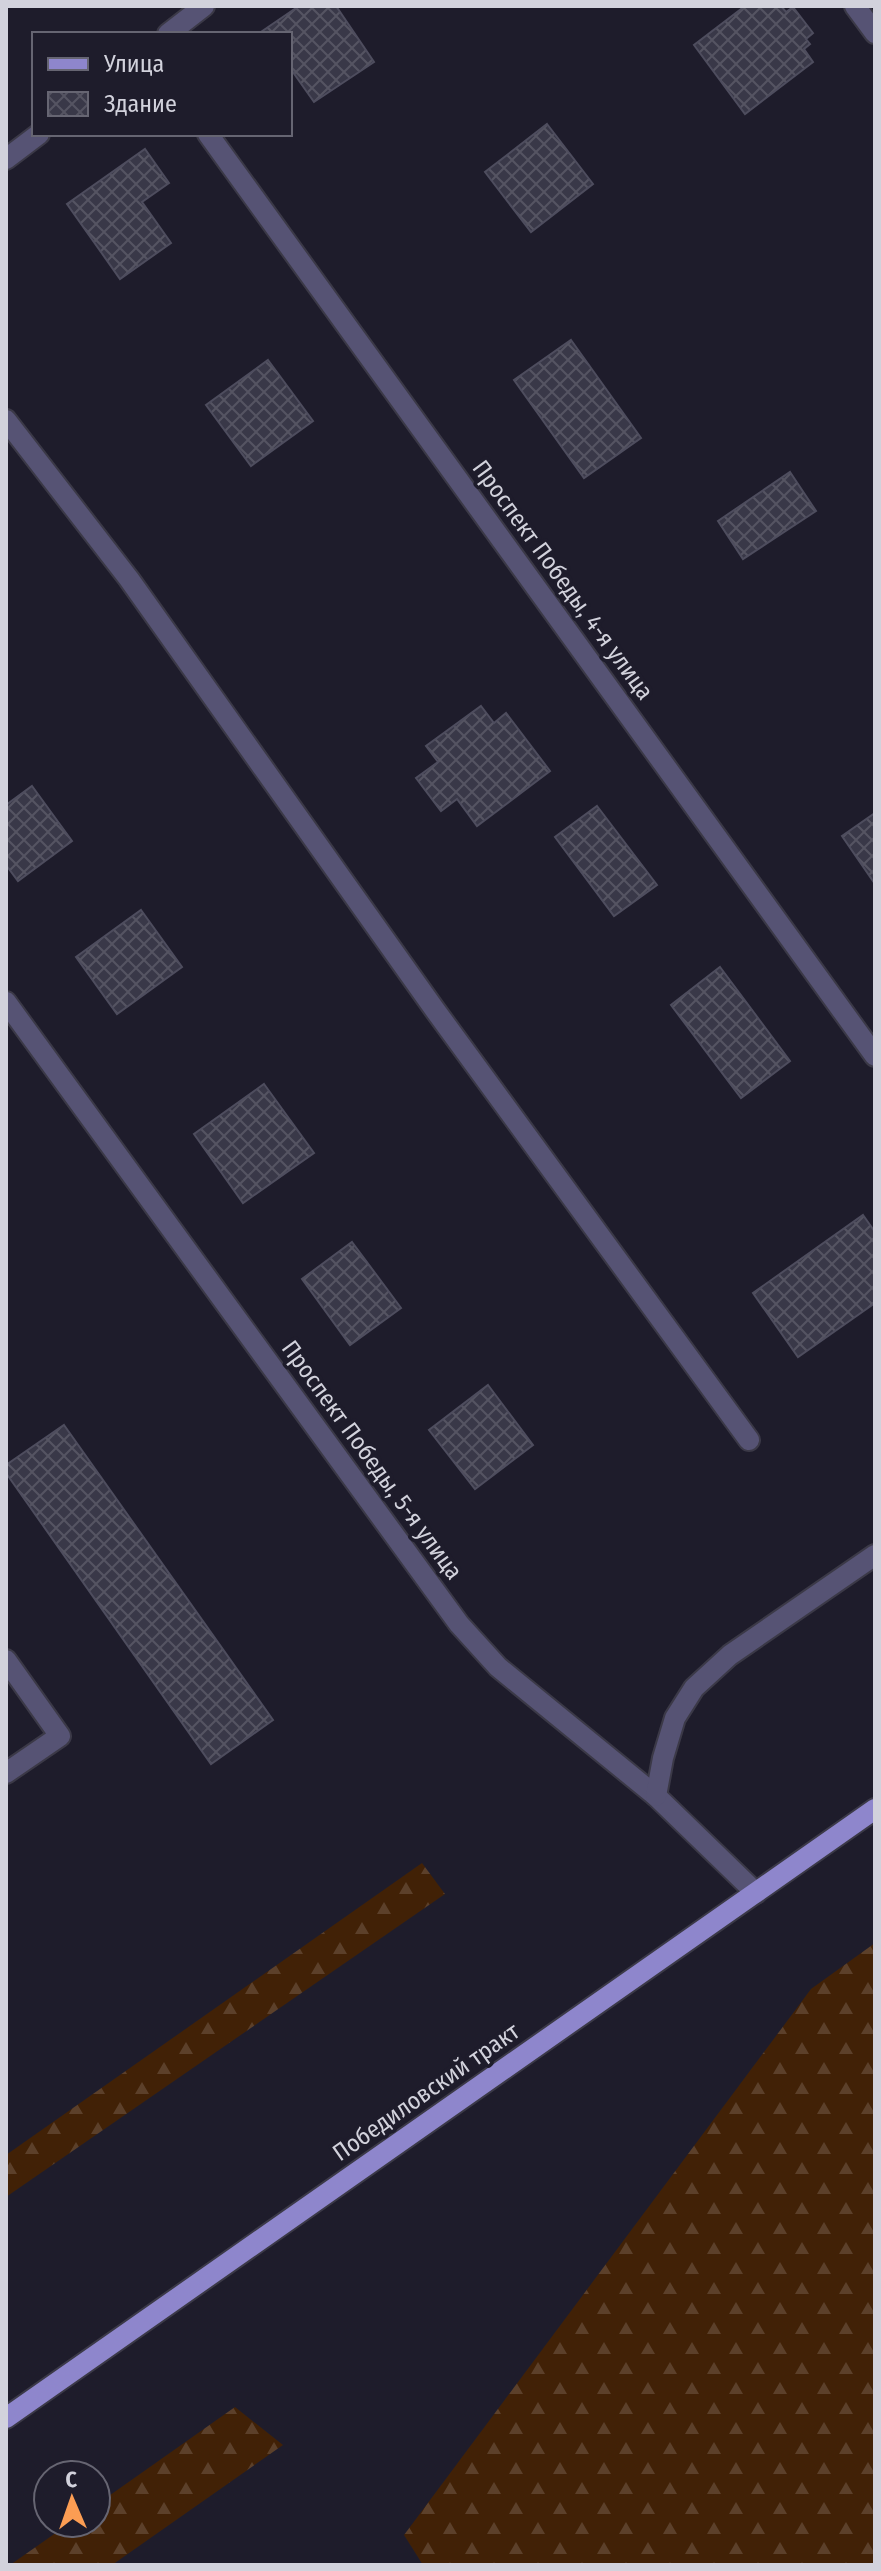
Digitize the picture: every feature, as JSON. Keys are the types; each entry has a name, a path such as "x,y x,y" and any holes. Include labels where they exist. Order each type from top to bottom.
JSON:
{"main road":[{"name":"Победиловский тракт","path":"6,2418 875,1809"}],"street":[{"path":"171,32 204,6"},
{"path":"855,6 875,33"},
{"path":"6,159 36,136"},
{"name":"Проспект Победы, 4-я улица","path":"209,136 875,1056"},
{"path":"6,420 129,579 435,1010 749,1440"},
{"name":"Проспект Победы, 5-я улица","path":"6,1002 459,1624 498,1667 656,1796 756,1893"},
{"path":"656,1796 675,1718 694,1688 730,1655 875,1555"},
{"path":"6,1660 60,1736 6,1773"}],"green space":[{"path":"422,1863 445,1894 6,2197 6,2155"},
{"path":"875,1943 875,2565 423,2565 404,2535 811,1989"},
{"path":"235,2407 283,2445 112,2565 10,2565 47,2539 112,2539 112,2494"}],"building":[{"path":"299,6 336,6 374,62 314,102 292,71 292,32 261,32"},
{"path":"745,6 781,6 786,12 793,7 813,33 806,39 810,44 804,49 813,62 745,114 694,45"},
{"path":"547,124 593,184 531,232 485,172"},
{"path":"145,149 169,183 142,202 171,243 120,279 67,204"},
{"path":"571,340 641,438 584,478 514,380"},
{"path":"268,360 313,421 251,466 206,405"},
{"path":"790,472 816,511 743,559 718,521"},
{"path":"481,706 494,723 506,713 550,771 477,826 457,799 441,811 416,778 438,762 426,746"},
{"path":"32,786 72,841 18,881 6,865 6,805"},
{"path":"597,806 657,885 614,916 555,837"},
{"path":"875,813 875,884 842,836"},
{"path":"141,910 182,967 117,1014 76,957"},
{"path":"720,967 790,1061 741,1098 671,1005"},
{"path":"264,1084 314,1153 243,1203 194,1134"},
{"path":"863,1215 875,1232 875,1303 798,1357 753,1293"},
{"path":"352,1242 401,1308 350,1345 302,1279"},
{"path":"488,1385 533,1445 475,1489 429,1430"},
{"path":"64,1425 273,1720 211,1764 6,1473 6,1465"}]}
